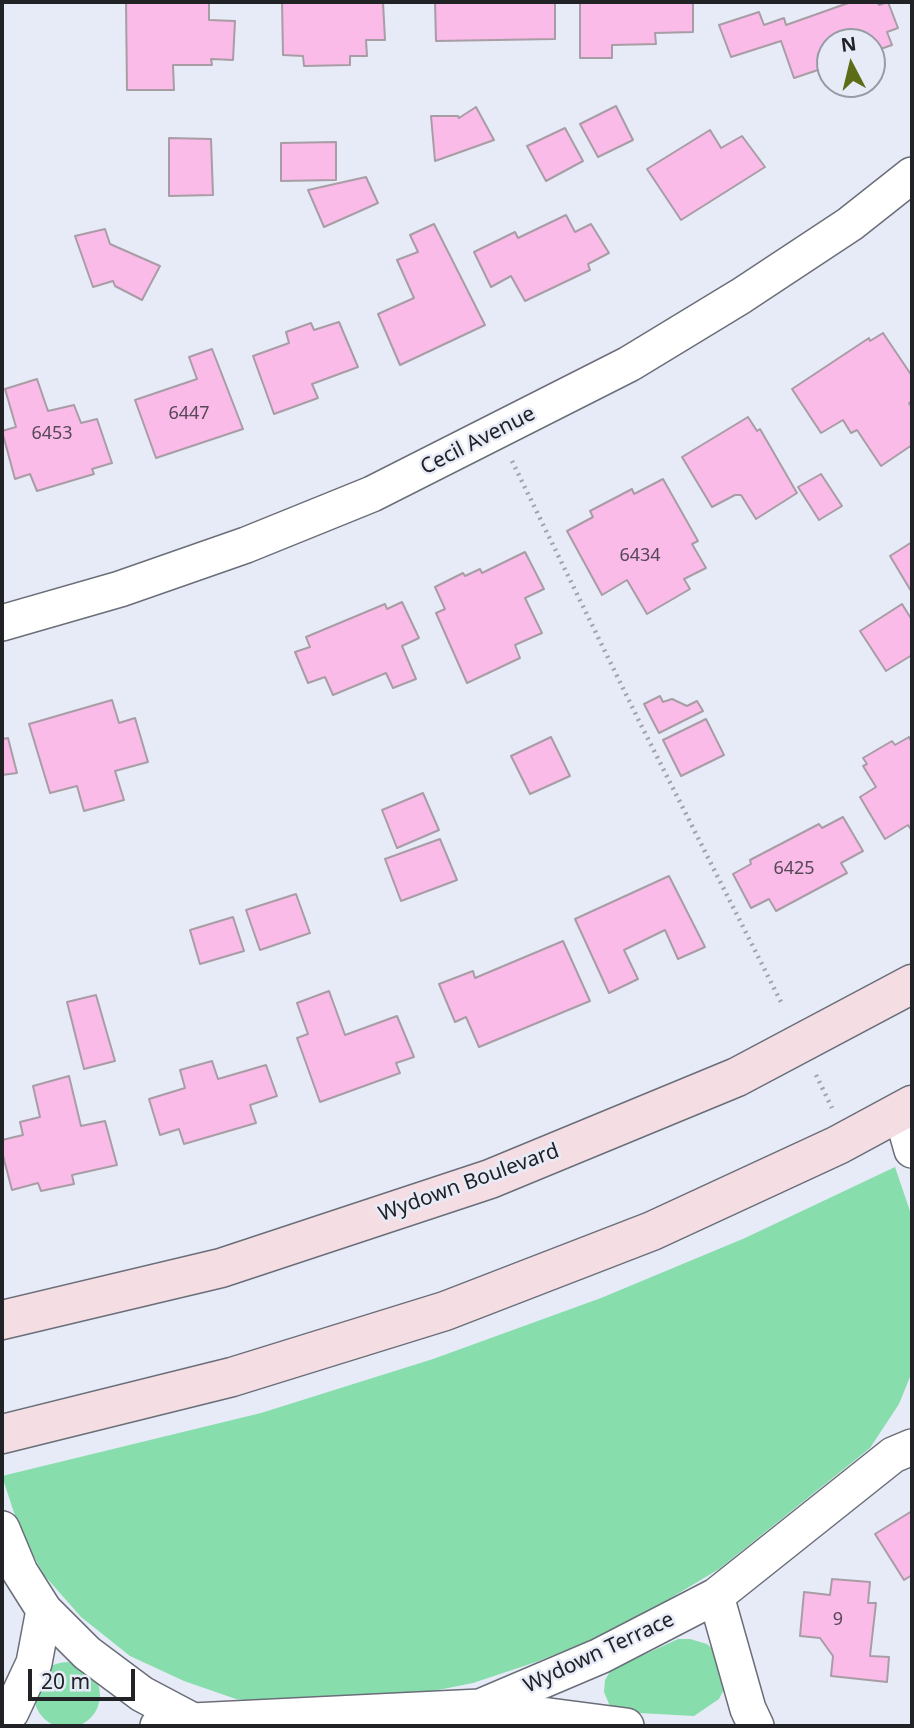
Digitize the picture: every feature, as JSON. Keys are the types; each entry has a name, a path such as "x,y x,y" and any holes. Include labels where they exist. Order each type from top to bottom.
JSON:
{"street":[{"name":"Cecil Avenue","path":"2,623 120,589 246,545 372,494 629,364 741,296 850,224 912,175"},
{"name":"Wydown Boulevard","path":"2,1320 221,1268 489,1179 737,1077 912,984"},
{"path":"2,1434 232,1377 445,1311 652,1231 838,1144 907,1108 912,1150"},
{"name":"Wydown Terrace","path":"480,1707 600,1656 716,1596 903,1451 912,1424"},
{"path":"2,1529 20,1572 44,1610 98,1662 142,1694 193,1721"},
{"path":"716,1596 755,1726"},
{"path":"2,1723 11,1712 34,1664 44,1610"},
{"name":"Wydown Terrace","path":"158,1726 193,1721 480,1707 626,1726"}],"path":[{"path":"496,431 783,1006"},
{"path":"815,1071 835,1115"}],"green space":[{"path":"895,1167 912,1217 912,1372 899,1404 870,1448 719,1569 599,1637 473,1683 423,1693 289,1705 236,1699 184,1681 130,1656 81,1617 44,1575 20,1531 2,1476 261,1413 433,1359 601,1298 745,1238"},
{"path":"678,1639 707,1644 719,1655 726,1685 719,1699 694,1716 621,1712 610,1706 604,1692 605,1680 611,1670"},
{"path":"67,1662 90,1672 100,1695 90,1718 67,1728 44,1718 34,1695 44,1672"}],"building":[{"path":"126,2 209,2 209,20 235,21 233,60 211,59 212,65 173,65 174,90 127,90"},
{"path":"282,2 383,2 385,40 366,40 367,56 350,56 350,65 304,66 303,56 283,55"},
{"path":"435,2 555,2 555,39 436,41"},
{"path":"580,2 693,2 693,32 655,33 656,44 612,45 612,58 580,58"},
{"path":"851,2 877,2 879,5 888,2 898,28 887,32 892,45 886,47 886,28 816,28 816,71 794,78 781,41 731,57 719,25 759,12 764,25 784,18 786,25"},
{"path":"616,106 633,140 598,157 580,124"},
{"path":"476,107 494,140 435,161 431,116 459,118"},
{"path":"565,128 583,161 546,181 527,146"},
{"path":"710,130 721,148 742,136 765,167 681,220 647,169"},
{"path":"169,138 211,139 213,195 169,196"},
{"path":"336,142 336,180 281,181 281,143"},
{"path":"366,177 378,203 324,227 308,190"},
{"path":"566,215 575,232 591,224 609,253 588,264 590,270 525,301 511,276 491,287 474,252 515,232 518,238"},
{"path":"434,224 485,325 400,365 378,314 414,298 397,260 418,252 410,235"},
{"path":"105,229 110,244 160,266 142,300 115,286 113,281 93,287 75,236"},
{"path":"339,322 358,367 312,384 318,398 274,414 253,356 289,343 286,332 311,323 314,330"},
{"path":"883,333 912,376 912,401 909,403 912,408 912,445 881,466 857,430 851,433 843,420 821,433 792,389 869,338 870,341"},
{"path":"212,349 243,429 156,458 135,400 197,379 189,357"},
{"path":"37,379 48,411 74,405 81,423 97,419 112,463 92,469 94,474 37,491 30,474 15,479 2,431 16,427 5,389"},
{"path":"748,417 757,431 760,429 797,493 756,519 741,495 735,495 712,507 682,457"},
{"path":"821,474 842,506 819,520 798,487"},
{"path":"663,479 698,541 692,544 706,568 684,579 690,589 647,614 627,580 602,595 567,531 593,517 590,511 632,489 634,494"},
{"path":"912,542 912,591 911,591 890,556"},
{"path":"525,552 544,589 525,598 542,633 515,645 520,658 467,683 436,613 445,609 435,587 463,573 465,576 480,569 482,573"},
{"path":"402,602 419,638 402,646 416,679 393,688 386,673 333,695 325,677 308,683 295,652 310,647 306,637 385,604 387,609"},
{"path":"902,604 912,620 912,655 886,671 860,631"},
{"path":"660,696 663,702 672,699 687,706 697,701 703,711 659,733 644,704"},
{"path":"112,700 119,723 135,718 148,762 115,771 124,800 84,811 77,786 50,793 29,724"},
{"path":"706,719 724,755 681,776 663,740"},
{"path":"551,737 570,776 530,794 511,756"},
{"path":"909,737 912,743 912,831 908,825 885,839 860,797 876,787 863,766 867,764 863,758 892,741 895,745"},
{"path":"8,738 17,773 2,775 2,739"},
{"path":"423,793 439,830 397,848 382,810"},
{"path":"843,817 863,851 841,863 847,873 776,911 769,899 751,908 733,874 751,864 750,860 819,824 822,828"},
{"path":"440,839 457,880 401,901 385,859"},
{"path":"669,876 705,947 678,959 665,930 624,950 638,979 609,993 575,919"},
{"path":"296,894 310,933 260,950 246,910"},
{"path":"233,917 244,951 200,964 190,930"},
{"path":"563,941 590,1001 479,1047 466,1017 455,1022 439,984 473,971 475,978"},
{"path":"329,991 345,1035 397,1016 414,1057 396,1063 400,1073 320,1102 297,1038 308,1034 297,1003"},
{"path":"96,995 115,1061 84,1069 67,1002"},
{"path":"212,1061 218,1079 266,1065 277,1096 250,1105 256,1123 184,1144 179,1129 160,1135 149,1099 185,1088 180,1070"},
{"path":"69,1076 81,1126 105,1121 117,1165 72,1175 74,1184 41,1191 38,1183 12,1190 2,1152 2,1140 23,1135 20,1122 40,1117 33,1086"},
{"path":"912,1511 912,1575 904,1580 875,1534"},
{"path":"832,1579 870,1582 868,1603 876,1603 870,1656 889,1657 887,1682 831,1676 833,1656 820,1638 800,1636 804,1592 830,1595"}]}
